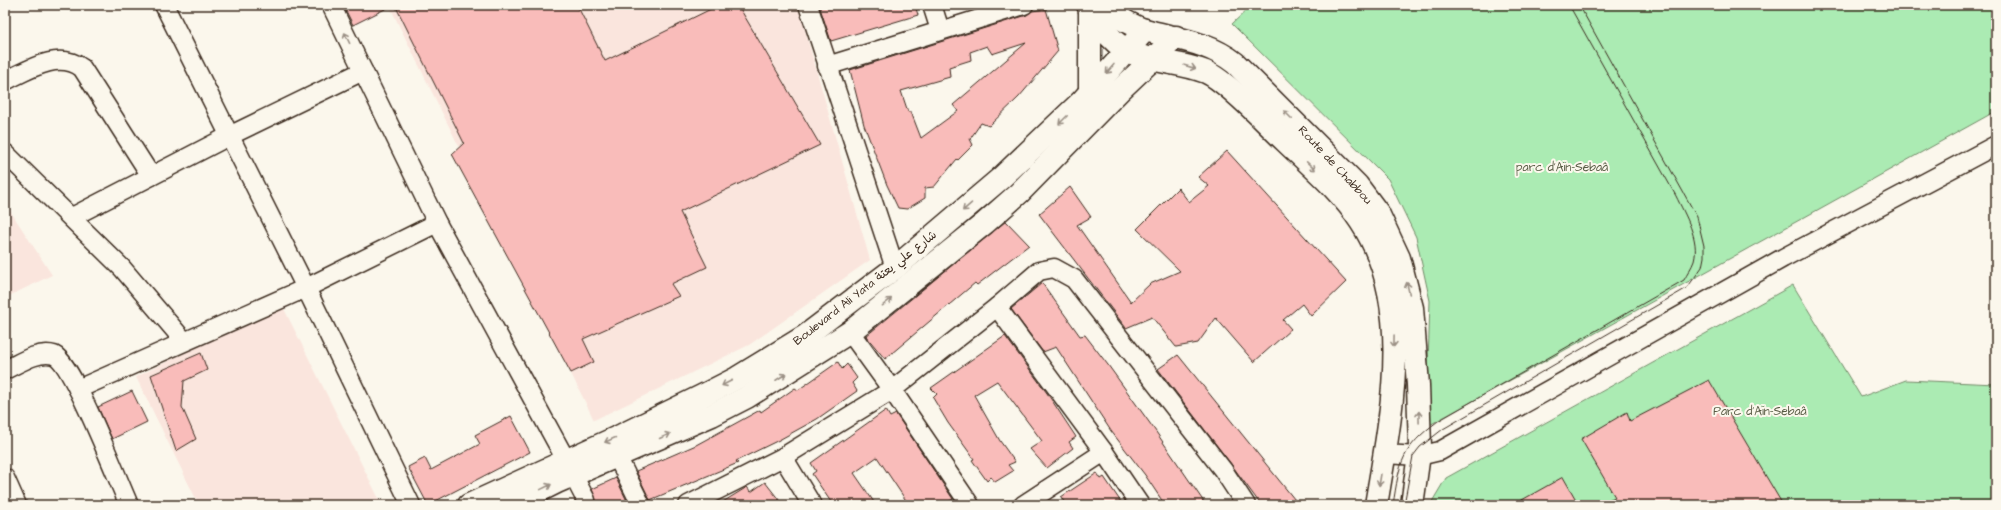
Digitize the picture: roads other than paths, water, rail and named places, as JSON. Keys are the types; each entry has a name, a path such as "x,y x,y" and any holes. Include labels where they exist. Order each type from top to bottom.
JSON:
{"street":[{"path":"164,5 306,288 411,505"},
{"path":"331,5 437,223 586,500"},
{"path":"808,5 895,268"},
{"path":"932,5 940,30"},
{"path":"827,66 1024,5"},
{"path":"1092,7 1108,35 1126,51"},
{"path":"1090,92 1092,7"},
{"name":"Route de Chabbou","path":"1092,7 1145,30 1176,37 1222,53 1235,62 1357,185 1378,213 1399,258 1412,308 1418,385 1419,456 1412,505"},
{"name":"Boulevard Ali Yata شارع علي يعتة","path":"511,505 622,435 737,378 804,337 895,268 1006,173 1090,92 1145,30"},
{"name":"Boulevard Ali Yata شارع علي يعتة","path":"469,505 570,468 617,456 705,418 747,397 850,332 985,223 1019,193 1176,37"},
{"name":"Route de Chabbou","path":"1126,51 1152,60 1189,66 1208,73 1230,90 1318,172 1362,222 1383,269 1390,291 1393,315 1394,344 1390,423 1376,505"},
{"path":"5,81 41,64 64,60 75,63 86,74 151,176"},
{"path":"72,217 230,136 363,71"},
{"path":"1384,454 1419,456 1440,450 1465,438 1783,258 1996,145"},
{"path":"5,153 72,217 122,268 184,341"},
{"path":"78,390 184,341 306,288 437,223"},
{"path":"688,505 783,457 892,390 997,307 1030,277 1045,268 1054,268 1074,279 1223,470 1246,505"},
{"path":"997,307 1104,452 1140,505"},
{"path":"850,332 892,390 970,505"},
{"path":"5,370 32,357 45,354 54,356 65,367 78,390 128,505"},
{"path":"1023,505 1104,452"},
{"path":"617,456 641,505"},
{"path":"783,457 812,505"},
{"path":"5,478 17,505"}],"tram line":[{"path":"1393,505 1398,477 1404,457 1416,440 1438,421 1684,280 1694,261 1695,244 1691,227 1676,196 1569,5"},
{"path":"1404,505 1413,456 1420,447 1443,429 1687,288 1702,267 1704,246 1697,217 1579,5"}],"park label":[{"name":"parc d'Aïn-Sebaâ","path":"1562,167"},
{"name":"Parc d'Aïn-Sebaâ","path":"1760,411"}]}
